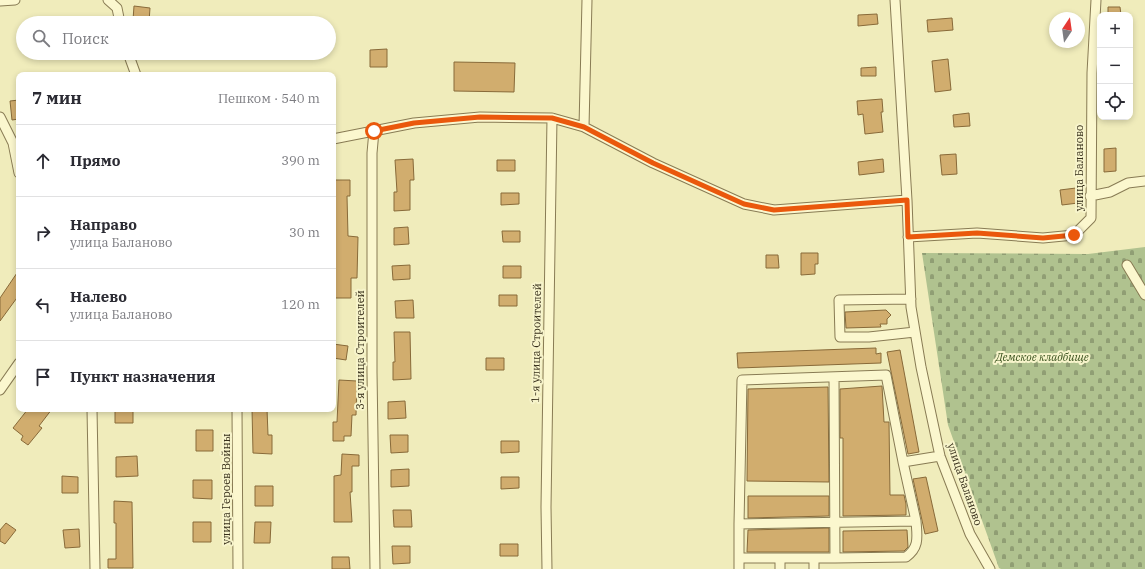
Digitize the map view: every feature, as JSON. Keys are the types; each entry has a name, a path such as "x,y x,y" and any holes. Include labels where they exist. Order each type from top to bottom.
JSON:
{"street":[{"path":"0,1 15,0"},
{"path":"108,0 117,8 119,16"},
{"path":"584,127 587,0"},
{"name":"улица Баланово","path":"895,0 907,200 911,299 921,367 940,456 970,534 990,569"},
{"name":"улица Баланово","path":"908,237 977,233 1043,238 1074,235 1091,218 1092,73 1096,0"},
{"path":"131,60 135,72"},
{"path":"0,117 13,143 16,158"},
{"path":"336,137 414,123 480,117 552,118 584,127 653,163 744,204 774,210 907,200"},
{"name":"1-я улица Строителей","path":"546,569 552,118"},
{"name":"3-я улица Строителей","path":"374,131 372,153 372,356 375,569"},
{"path":"1090,196 1110,192 1128,183 1145,181"},
{"path":"1126,265 1145,295"},
{"path":"911,299 839,300 840,337 870,337 916,332"},
{"path":"0,390 16,366"},
{"path":"739,558 906,557 911,553 915,548 917,540 916,521 886,376 742,380 739,524 739,558 739,569"},
{"path":"834,377 835,558"},
{"path":"92,412 95,569"},
{"name":"улица Героев Войны","path":"237,412 238,569"},
{"path":"903,462 940,456"},
{"path":"739,524 916,521"},
{"path":"780,558 780,569"},
{"path":"814,558 814,569"}],"green space":[{"name":"Демское кладбище","path":"1145,247 1145,569 1001,569 999,568 948,425 922,253 1088,254"}],"building":[{"path":"134,6 150,8 149,16 133,16"},
{"path":"1108,7 1120,7 1121,12 1108,12"},
{"path":"877,14 878,24 858,26 858,15"},
{"path":"952,18 953,30 928,32 927,20"},
{"path":"387,49 387,67 370,67 370,50"},
{"path":"948,59 951,90 935,92 932,61"},
{"path":"454,62 515,63 514,92 454,91"},
{"path":"876,67 876,76 861,76 861,68"},
{"path":"882,99 883,112 881,112 883,132 865,134 863,114 858,115 857,101"},
{"path":"16,100 16,119 12,120 10,101"},
{"path":"969,113 970,126 954,127 953,115"},
{"path":"1116,148 1116,171 1104,172 1104,149"},
{"path":"956,154 957,174 942,175 940,155"},
{"path":"413,159 414,180 410,180 410,210 394,211 394,192 397,192 395,160"},
{"path":"883,159 884,172 859,175 858,162"},
{"path":"497,160 515,160 515,171 497,171"},
{"path":"336,180 350,180 350,196 347,196 348,236 358,237 357,278 351,278 351,298 336,298"},
{"path":"1076,188 1078,203 1062,205 1060,190"},
{"path":"501,193 519,193 519,204 501,205"},
{"path":"408,227 409,244 394,245 394,228"},
{"path":"502,231 520,231 520,242 503,242"},
{"path":"801,253 818,253 818,264 815,264 815,274 801,275"},
{"path":"766,255 778,255 779,268 766,268"},
{"path":"410,265 410,279 393,280 392,266"},
{"path":"503,266 521,266 521,278 503,278"},
{"path":"16,274 16,299 0,321 0,298"},
{"path":"499,295 517,295 517,306 499,306"},
{"path":"413,300 414,318 396,318 395,301"},
{"path":"886,310 891,315 887,319 887,324 880,324 881,327 846,328 845,312"},
{"path":"394,332 410,332 411,379 393,380 393,362 395,362"},
{"path":"336,344 348,346 346,360 336,358"},
{"path":"876,348 876,354 881,353 881,363 738,368 737,353"},
{"path":"900,350 919,452 908,454 887,352"},
{"path":"486,358 504,358 504,370 486,370"},
{"path":"339,380 357,381 356,415 352,415 351,436 344,436 344,441 333,441 333,422 337,422"},
{"path":"882,386 884,422 889,422 890,495 904,495 906,515 843,516 843,438 840,438 840,389"},
{"path":"828,387 829,482 747,481 748,389"},
{"path":"405,401 406,418 388,419 388,402"},
{"path":"26,412 50,412 39,426 42,428 28,445 21,440 23,436 13,428"},
{"path":"115,412 133,412 133,423 115,423"},
{"path":"252,412 267,412 268,435 272,435 272,454 253,453"},
{"path":"196,430 213,430 213,451 196,451"},
{"path":"390,435 408,435 408,452 391,453"},
{"path":"501,441 519,441 519,452 501,453"},
{"path":"342,454 359,455 359,466 352,466 352,492 350,492 352,522 334,522 334,476 341,475"},
{"path":"137,456 138,476 116,477 116,457"},
{"path":"409,469 409,486 391,487 391,470"},
{"path":"62,476 78,477 78,493 62,493"},
{"path":"501,477 519,477 519,488 501,489"},
{"path":"926,477 938,531 925,534 913,479"},
{"path":"193,480 212,480 212,499 193,498"},
{"path":"255,486 273,486 273,506 255,506"},
{"path":"748,496 829,496 829,516 748,518"},
{"path":"114,501 132,502 133,568 108,568 108,559 116,559 116,523 114,523"},
{"path":"393,510 411,510 412,527 394,527"},
{"path":"193,522 211,522 211,542 193,542"},
{"path":"255,522 271,522 270,543 254,543"},
{"path":"6,523 16,530 5,544 0,541 0,530"},
{"path":"829,528 829,552 747,552 748,530"},
{"path":"79,529 80,547 65,548 63,530"},
{"path":"907,530 908,547 904,551 843,552 843,531"},
{"path":"500,544 518,544 518,556 500,556"},
{"path":"392,546 410,546 410,563 393,564"},
{"path":"332,557 349,557 350,569 332,569"}],"route":[{"path":"374,131 414,123 480,117 552,118 584,127 653,163 744,204 774,210 907,200 908,237 977,233 1043,238 1074,235"}]}
